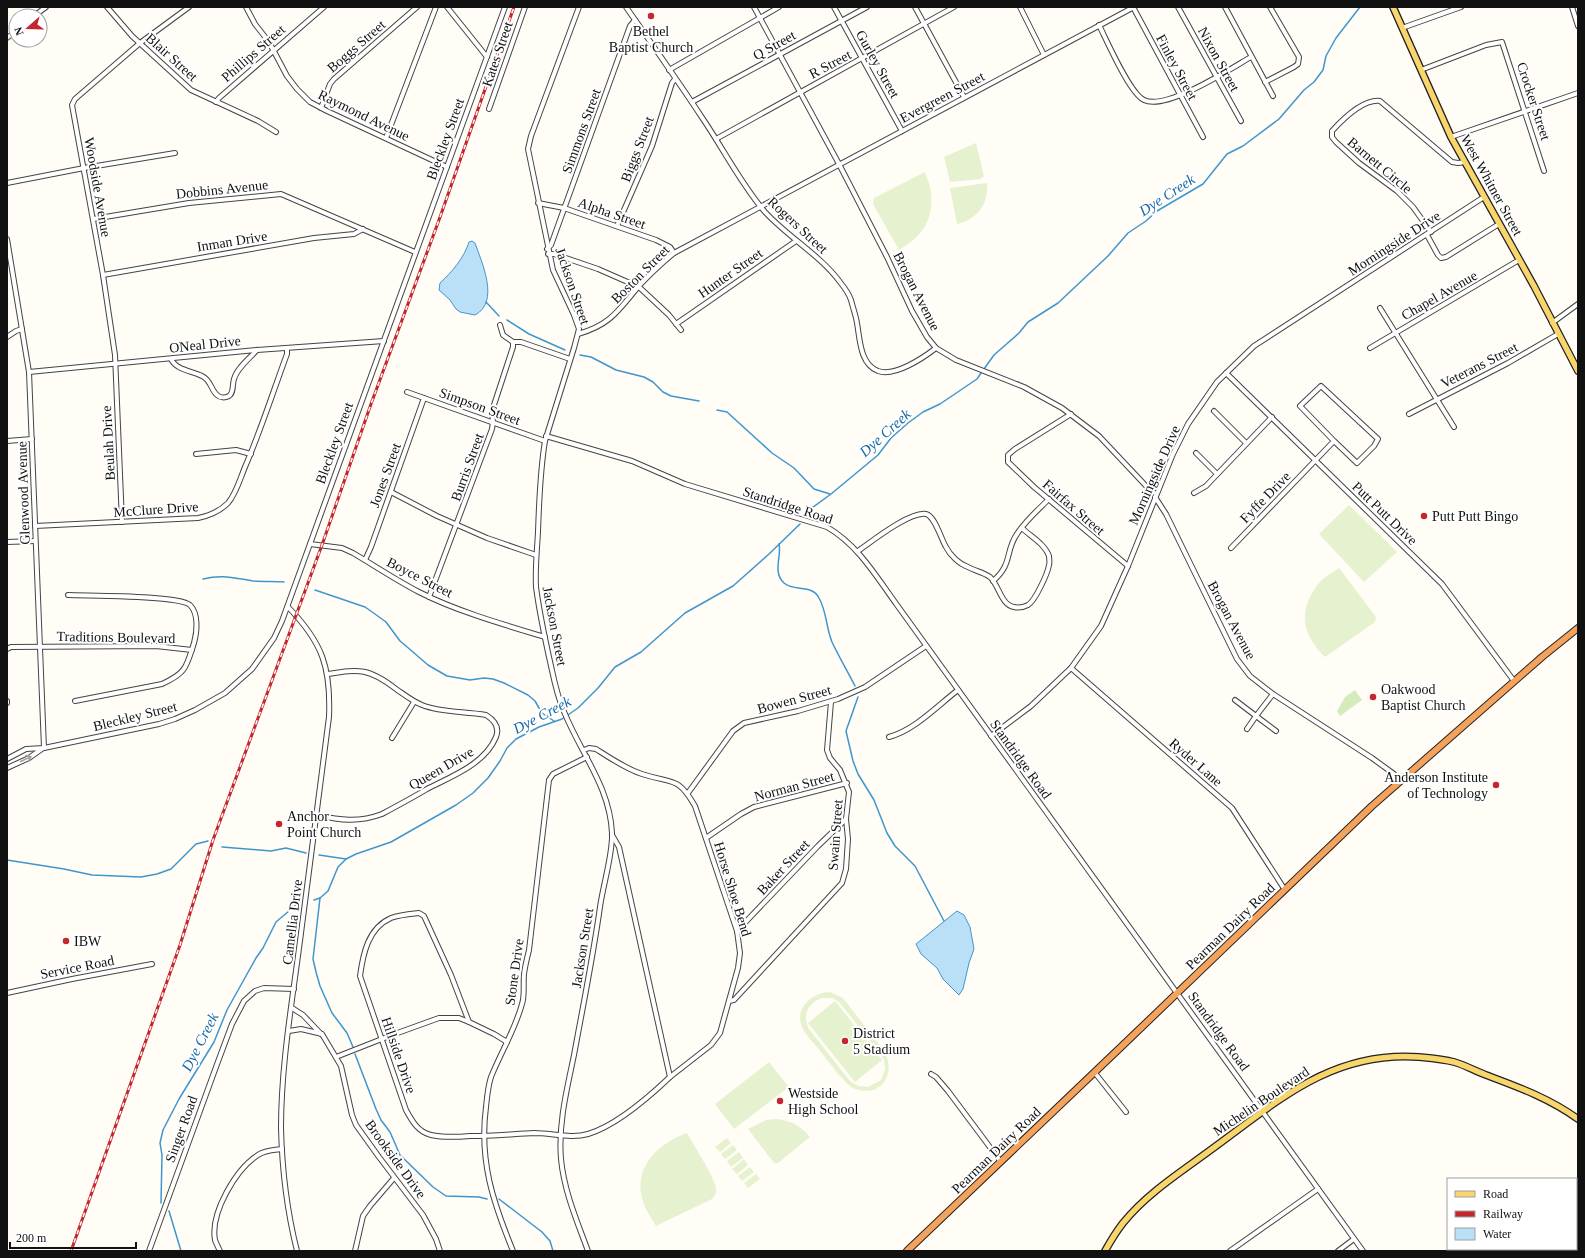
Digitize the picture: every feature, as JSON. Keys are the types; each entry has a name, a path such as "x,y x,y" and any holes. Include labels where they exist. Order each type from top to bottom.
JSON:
{"highway":[{"name":"Pearman Dairy Road","path":"907,1251 1372,806 1559,642 1578,628"}],"main road":[{"name":"West Whitner Street","path":"1393,7 1451,137 1578,371"},
{"name":"Michelin Boulevard","path":"1105,1251 1123,1223 1153,1193 1263,1111 1310,1080 1339,1067 1371,1058 1407,1056 1438,1059 1455,1063 1549,1100 1578,1119"}],"street":[{"name":"Blair Street","path":"106,7 140,43 191,90 276,132"},
{"path":"140,43 189,7"},
{"name":"Raymond Avenue","path":"246,7 250,16 269,42 287,76 310,102 447,167"},
{"name":"Phillips Street","path":"216,102 273,50 324,7"},
{"name":"Boggs Street","path":"321,108 330,84 334,79 417,7"},
{"path":"386,138 436,7"},
{"path":"447,7 487,57"},
{"name":"Bleckley Street","path":"7,759 26,749 44,748 175,719 225,693 252,669 274,638 288,607 415,252 505,7"},
{"name":"Kates Street","path":"489,109 525,7"},
{"name":"Jackson Street","path":"579,7 528,149 548,254 557,281 577,322 578,334 545,441 540,481 536,555 536,588 545,637 562,708 603,791 610,815 612,835 592,959 565,1100 560,1135 563,1176 570,1202 588,1251"},
{"name":"Rogers Street","path":"626,7 692,102 761,206 796,241 829,268 841,283 850,298 857,322 863,353 869,365 879,371 890,371 917,361 936,348"},
{"name":"Brogan Avenue","path":"754,7 802,92 840,164 887,257 912,311 927,338 936,348 956,360 1024,387 1071,414 1099,436 1155,495 1237,658 1250,676 1273,694 1376,761 1394,774 1400,782"},
{"path":"669,70 779,7"},
{"name":"Gurley Street","path":"834,7 902,131"},
{"name":"Q Street","path":"692,102 867,7"},
{"path":"915,7 964,97"},
{"name":"R Street","path":"716,139 954,7"},
{"path":"1020,7 1044,55"},
{"name":"Evergreen Street","path":"761,206 1134,7"},
{"name":"Finley Street","path":"1134,7 1202,137"},
{"name":"Nixon Street","path":"1178,7 1241,121"},
{"path":"1225,7 1273,96"},
{"path":"1265,82 1298,64 1297,54 1270,7"},
{"path":"1402,28 1460,7"},
{"path":"1572,7 1578,26"},
{"name":"Simmons Street","path":"547,249 551,245 630,26 635,20"},
{"path":"1099,25 1125,76 1136,94 1143,100 1158,103 1180,96 1251,57"},
{"name":"Crocker Street","path":"1421,70 1500,41 1502,42 1505,47 1524,112 1544,171"},
{"name":"Woodside Avenue","path":"116,363 103,275 72,105 75,100 140,43"},
{"name":"Biggs Street","path":"617,226 652,146 672,84 675,79"},
{"path":"1451,137 1578,93"},
{"name":"Barnett Circle","path":"1429,233 1413,207 1397,191 1336,142 1332,137 1332,131 1342,120 1366,103 1374,100 1380,101 1452,162 1465,162"},
{"path":"7,183 84,168 175,153"},
{"name":"Dobbins Avenue","path":"93,219 189,203 280,194 415,252"},
{"name":"Morningside Drive","path":"991,736 1031,706 1071,668 1101,626 1128,566 1155,495 1173,454 1188,424 1213,388 1226,373 1254,346 1484,197"},
{"name":"Alpha Street","path":"538,203 564,208 656,240 674,252"},
{"name":"Boston Street","path":"578,334 598,327 610,319 674,252 761,206"},
{"path":"1429,233 1438,255 1441,258 1446,257 1499,224"},
{"name":"Inman Drive","path":"103,275 314,238 354,234 363,229"},
{"name":"Glenwood Avenue","path":"7,238 29,372 44,748"},
{"name":"Hunter Street","path":"676,324 796,241"},
{"path":"548,254 554,254 574,260 639,287 669,315 681,330"},
{"name":"Chapel Avenue","path":"1370,348 1519,260"},
{"path":"1552,323 1578,304"},
{"path":"1380,308 1438,398 1454,427"},
{"path":"500,325 504,335 513,342 522,342 570,359"},
{"path":"7,337 22,329"},
{"name":"Veterans Street","path":"1409,414 1508,363 1558,334"},
{"name":"ONeal Drive","path":"29,372 257,350 384,341"},
{"name":"Burris Street","path":"429,597 449,541 457,525 493,422 492,411 513,347 513,342"},
{"name":"McClure Drive","path":"35,526 198,518 217,511 228,503 235,492 251,454 287,354 287,349"},
{"path":"171,359 176,366 204,377 210,383 216,395 225,398 232,393 233,380 236,373 257,350"},
{"name":"Beulah Drive","path":"116,363 122,522"},
{"name":"Putt Putt Drive","path":"1226,373 1442,584 1514,681"},
{"path":"1321,386 1378,439 1374,446 1357,463 1334,441 1300,406 1321,386"},
{"name":"Simpson Street","path":"407,392 545,441"},
{"name":"Jones Street","path":"365,560 424,398"},
{"path":"1214,411 1246,443"},
{"name":"Fairfax Street","path":"1071,414 1015,449 1008,455 1008,462 1128,566"},
{"path":"1194,493 1206,486 1272,417"},
{"name":"Standridge Road","path":"546,436 632,461 685,484 827,527 841,535 858,551 1363,1251"},
{"path":"7,441 32,439"},
{"name":"Fyffe Drive","path":"1231,548 1334,441"},
{"path":"196,454 236,450 251,454"},
{"path":"1196,452 1217,474"},
{"path":"391,492 457,525 512,548 536,555"},
{"path":"993,581 1004,570 1016,535 1049,499"},
{"path":"858,551 898,524 918,514 930,515 946,548 952,556 966,566 989,577 993,581 1006,604 1021,608 1029,605 1035,598 1049,565 1049,557 1045,548 1022,528"},
{"path":"7,542 35,541"},
{"name":"Boyce Street","path":"310,544 342,548 429,597 503,624 545,637"},
{"path":"68,595 160,598 183,601 190,605 193,610 196,620 197,633 183,671 175,678 162,684 76,701"},
{"name":"Camellia Drive","path":"288,607 309,632 323,659 328,674 330,699 329,717 294,989 283,1092 282,1149 288,1208 297,1251"},
{"name":"Traditions Boulevard","path":"7,649 11,647 156,646 192,650"},
{"name":"Bowen Street","path":"688,793 733,730 738,726 744,723 766,719 831,702 865,687 926,646"},
{"name":"Ryder Lane","path":"1071,668 1232,808 1285,890"},
{"name":"Queen Drive","path":"316,815 350,820 368,819 382,814 473,764 492,746 498,731 492,718 486,715 433,709 414,702 377,675 358,670 328,674"},
{"path":"889,737 896,735 916,724 958,690"},
{"path":"1247,729 1273,694"},
{"path":"1235,700 1276,731"},
{"path":"392,738 414,702"},
{"name":"Swain Street","path":"729,1001 734,1000 766,967 842,883 846,869 848,839 846,819 850,792 840,770 830,758 827,750 831,702"},
{"name":"Bleckley Street","path":"7,768 29,758 44,748"},
{"name":"Horse Shoe Bend","path":"584,750 589,748 596,749 641,774 677,783 688,793 695,806 737,931 740,953 738,968 720,1033 714,1041 670,1077"},
{"name":"Stone Drive","path":"511,1250 492,1194 486,1162 484,1118 490,1078 516,1023 523,1002 524,973 529,950 549,780 553,774 587,757"},
{"name":"Norman Street","path":"706,838 754,807 847,783"},
{"name":"Baker Street","path":"737,931 818,846 846,819"},
{"path":"612,835 619,847 670,1077"},
{"name":"Hillside Drive","path":"469,1022 424,916 419,912 391,918 380,925 370,935 360,976 406,1110 412,1121 420,1130 431,1135 448,1137 536,1133 575,1136 587,1134 597,1131 646,1099 670,1077"},
{"name":"Service Road","path":"7,993 152,964"},
{"name":"Singer Road","path":"149,1251 232,1024 244,1001 255,991 264,988 294,989"},
{"name":"Brookside Drive","path":"292,1008 303,1015 322,1034 341,1066 352,1115 356,1125 423,1215 436,1239 440,1251"},
{"path":"336,1057 439,1018 459,1018 494,1034 507,1042"},
{"path":"289,1031 301,1030 322,1034"},
{"path":"1095,1072 1126,1112"},
{"path":"931,1074 936,1077 948,1091 1001,1162"},
{"path":"220,1251 215,1239 216,1219 226,1192 249,1162 259,1154 282,1149"},
{"path":"355,1251 363,1216 394,1178"},
{"path":"1230,1251 1318,1189"},
{"path":"1338,1251 1354,1239"}],"green space":[{"path":"976,143 984,176 981,179 950,182 944,157"},
{"path":"925,172 930,185 931,193 928,220 920,234 899,250 873,204 874,198"},
{"path":"987,183 986,198 980,210 964,222 957,224 950,188"},
{"path":"1349,505 1397,552 1364,582 1319,534"},
{"path":"1339,568 1376,617 1375,622 1325,657 1311,639 1307,630 1305,612 1312,593 1319,583"},
{"path":"1355,690 1362,700 1340,716 1337,711 1345,697"},
{"path":"830,992 843,998 885,1052 888,1062 886,1078 882,1084 876,1088 869,1091 851,1087 808,1037 802,1027 800,1020 803,1008 812,998","holes":["822,998 833,998 840,1003 884,1060 885,1069 881,1080 868,1087 858,1086 850,1081 809,1029 807,1024 806,1014 810,1006"]},
{"name":"District 5 Stadium","path":"835,1001 882,1060 855,1082 808,1023"},
{"path":"769,1062 789,1087 734,1129 715,1104"},
{"path":"776,1119 795,1124 810,1137 778,1163 774,1163 748,1129 766,1120"},
{"path":"687,1133 711,1175 716,1188 716,1194 712,1199 656,1226 646,1209 642,1198 640,1186 645,1166 658,1150 677,1137"},
{"path":"727,1138 731,1143 720,1152 715,1147"},
{"path":"733,1145 737,1150 725,1159 721,1154"},
{"path":"739,1152 743,1158 731,1167 727,1161"},
{"path":"744,1159 748,1165 737,1174 732,1169"},
{"path":"750,1167 754,1172 742,1181 738,1176"},
{"path":"756,1174 760,1179 748,1188 744,1183"}],"water":[{"path":"472,241 475,243 485,271 488,292 487,301 482,309 475,315 460,312 439,290 440,283 457,264 464,254 469,242"},
{"path":"957,911 964,915 970,927 974,949 963,989 959,995 943,979 937,968 921,954 916,944"}],"waterway":[{"name":"Dye Creek","path":"984,369 994,355 1019,333 1028,322 1058,303 1108,256 1128,233 1146,221 1157,211 1203,184 1227,154 1243,146 1279,119 1304,90 1314,82 1323,70 1326,56 1336,38 1360,7"},
{"path":"486,302 499,316"},
{"path":"507,320 529,334 565,350"},
{"path":"580,355 591,357 616,370 644,377 653,382 663,392 671,396 699,401"},
{"name":"Dye Creek","path":"805,513 831,494 878,455 891,438 908,423 923,412 940,404 977,379 981,373"},
{"path":"717,410 727,412 772,453 794,468 814,489 830,494"},
{"name":"Dye Creek","path":"314,900 320,898 328,891 338,867 346,859 391,842 456,805 473,793 488,778 507,748 516,739 539,727 562,719 578,708 598,688 615,667 641,652 685,613 733,586 800,524"},
{"path":"779,544 778,569 780,579 788,586 812,591 819,598 824,609 832,642 855,686"},
{"path":"203,579 222,577 253,581 284,582"},
{"path":"315,590 365,607 386,622 400,641 428,665 447,676 470,680 484,678 493,679 504,683 528,695 535,701 542,713 554,721"},
{"path":"858,697 846,731 853,761 858,774 874,800 887,833 895,846 915,866 944,921"},
{"path":"7,860 92,875 141,877 157,874 171,869 196,844 208,841"},
{"path":"222,847 271,851 286,848 306,853"},
{"path":"319,855 346,859"},
{"path":"320,898 313,959 320,986 332,1013 347,1033 353,1047"},
{"name":"Dye Creek","path":"161,1203 162,1155 160,1143 163,1130 179,1099 214,1042 227,1010 263,948 276,922 296,905"},
{"path":"355,1054 376,1109 381,1120 390,1132 400,1155 433,1187 446,1196 479,1197 487,1199"},
{"path":"499,1199 542,1232 550,1241 553,1251"},
{"name":"Dye Creek","path":"169,1211 181,1251"}],"railway":[{"path":"71,1251 180,945 213,840 322,545 371,404 439,220 514,7"}],"place":[{"name":"Bethel Baptist Church","path":"651,16"},
{"name":"Putt Putt Bingo","path":"1424,516"},
{"name":"Oakwood Baptist Church","path":"1373,697"},
{"name":"Anderson Institute of Technology","path":"1496,785"},
{"name":"Anchor Point Church","path":"279,824"},
{"name":"IBW","path":"66,941"},
{"name":"District 5 Stadium","path":"845,1041"},
{"name":"Westside High School","path":"780,1101"}]}
